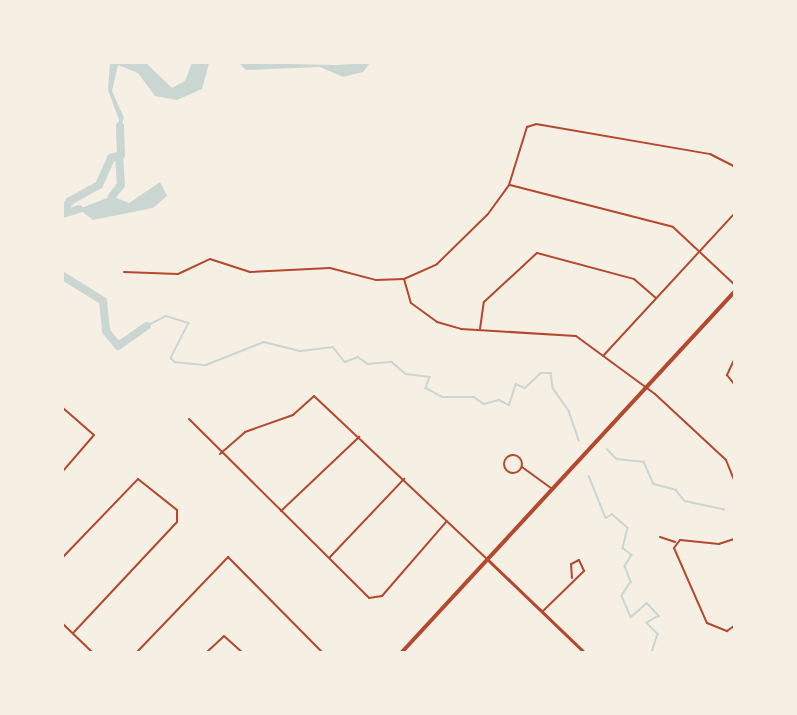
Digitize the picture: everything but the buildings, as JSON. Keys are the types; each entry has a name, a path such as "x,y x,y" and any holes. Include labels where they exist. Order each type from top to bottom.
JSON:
{"main road":[{"path":"402,652 734,292"}],"street":[{"path":"124,272 178,274 210,259 250,272 330,268 376,280 404,279 437,264 488,214 509,185 527,127 536,124 710,154 734,166"},
{"path":"509,185 673,227 734,284"},
{"path":"603,356 734,214"},
{"path":"480,329 484,302 537,253 634,279 656,298"},
{"path":"404,279 418,312 461,329 570,334 647,388 726,460 734,480"},
{"path":"734,360 727,367 734,384"},
{"path":"220,454 245,432 293,415 314,396 359,436 584,652"},
{"path":"63,408 94,435 63,471"},
{"path":"189,419 220,454 375,600 447,520"},
{"path":"280,512 359,436"},
{"path":"522,467 510,473 504,461 514,455 522,467 552,489"},
{"path":"63,557 138,479 177,510 177,522 73,633"},
{"path":"329,558 404,479"},
{"path":"660,537 675,542 734,539"},
{"path":"675,542 707,623 727,631 734,626"},
{"path":"137,652 228,557 322,652"},
{"path":"542,612 572,578 584,571 579,560 571,564 572,578"},
{"path":"63,624 92,652"},
{"path":"207,652 224,636 243,652"}],"shaded area":[{"path":"110,63 146,63 172,88 185,81 192,63 209,63 202,89 177,100 155,96 138,73 118,65 112,91 124,118 116,139 119,120 108,90"},
{"path":"239,63 336,65 370,63 363,72 343,77 320,67 246,70"},
{"path":"160,182 167,196 153,208 93,220 79,209 112,196 129,203"}],"waterway":[{"path":"63,212 70,201 99,185 111,158 121,155 120,126"},
{"path":"112,196 121,185 119,157"},
{"path":"63,214 79,209"},
{"path":"63,276 103,301 106,331 118,346 147,326"},
{"path":"147,326 166,316 189,323 171,358 175,362 206,365 264,342 301,351 333,347 345,362 358,357 368,364 392,362 406,374 430,377 426,388 442,397 474,397 484,404 499,400 509,405 516,384 525,388 541,373 551,373 553,388 569,411 579,440"},
{"path":"607,449 617,459 644,462 654,484 676,490 685,501 724,509"},
{"path":"589,476 606,518 612,514 628,528 623,548 632,555 625,566 631,582 622,596 631,617 647,603 659,616 647,623 658,634 652,652"}]}
